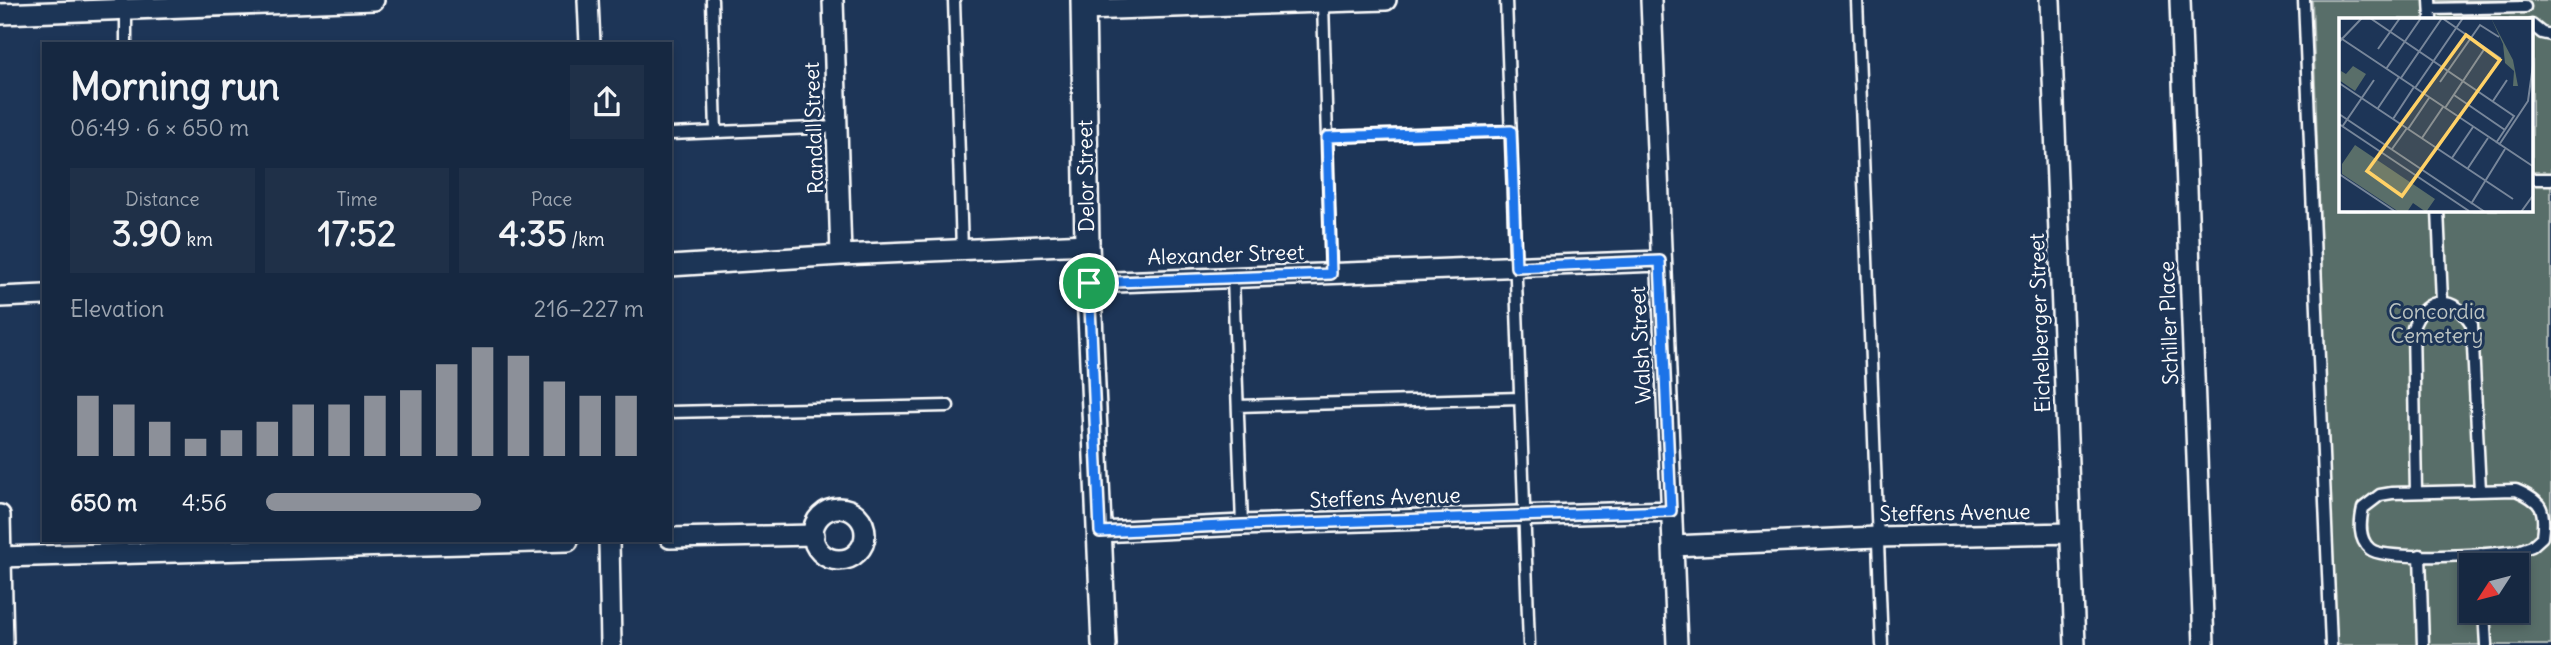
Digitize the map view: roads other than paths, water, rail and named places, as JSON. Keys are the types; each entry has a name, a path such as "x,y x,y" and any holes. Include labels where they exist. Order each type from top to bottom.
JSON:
{"street":[{"path":"0,14 374,0"},
{"path":"588,0 590,42"},
{"name":"Randall Street","path":"833,0 841,255"},
{"path":"1083,5 1386,0"},
{"name":"Walsh Street","path":"1651,0 1677,645"},
{"name":"Eichelberger Street","path":"2050,0 2075,645"},
{"name":"Schiller Place","path":"2180,0 2204,645"},
{"name":"Delor Street","path":"1083,5 1087,244 1104,645"},
{"path":"672,266 1087,244"},
{"name":"Alexander Street","path":"1089,283 1660,261"},
{"path":"0,297 42,295"},
{"name":"Steffens Avenue","path":"1100,532 1671,511"},
{"path":"0,515 3,645"},
{"name":"Steffens Avenue","path":"1673,546 1877,537 2071,533"},
{"path":"672,538 814,535"},
{"path":"1,557 138,546 482,542"},
{"path":"608,542 611,645"}],"lane":[{"path":"712,0 716,132"},
{"path":"954,0 962,250"},
{"path":"1506,0 1529,645"},
{"path":"1857,0 1882,645"},
{"path":"2304,0 2331,645"},
{"path":"1323,2 1331,274"},
{"path":"2431,9 2525,3"},
{"path":"126,10 126,42"},
{"path":"2534,27 2542,33 2551,35"},
{"path":"672,134 837,127"},
{"path":"1327,137 1511,131"},
{"path":"2438,212 2442,301"},
{"path":"1233,278 1242,525"},
{"path":"2416,492 2413,328 2417,316 2442,301 2454,304 2472,325 2480,491"},
{"path":"1238,406 1520,398"},
{"path":"672,412 948,406"},
{"path":"2459,554 2380,554 2370,549 2362,538 2360,522 2363,508 2380,495 2416,492 2516,490 2532,497 2543,509 2542,537 2532,546 2518,551 2493,553"},
{"path":"2420,555 2423,645"},
{"path":"2485,623 2486,645"}],"park label":[{"name":"Concordia Cemetery","path":"2437,324"}]}
